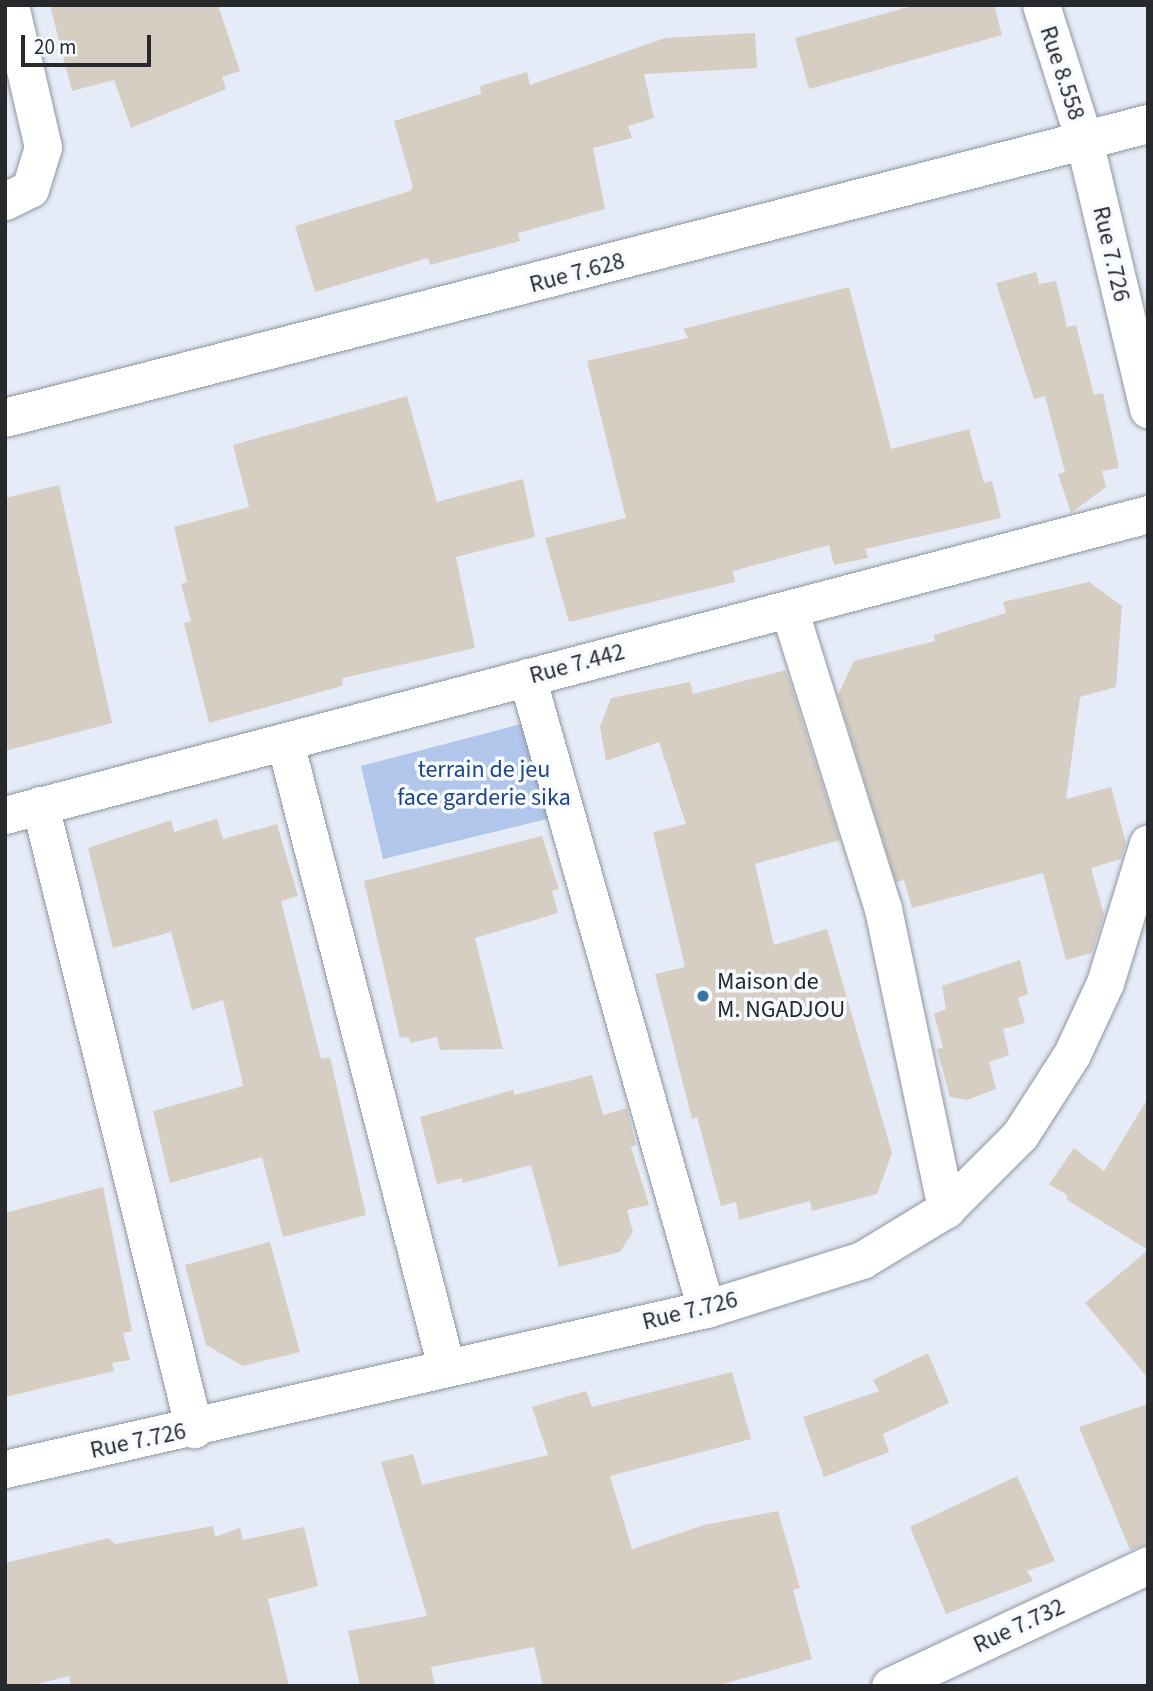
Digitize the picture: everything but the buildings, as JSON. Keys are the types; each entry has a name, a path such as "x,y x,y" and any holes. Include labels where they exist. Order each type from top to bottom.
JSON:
{"main road":[{"name":"Rue 7.628","path":"5,418 1148,124"}],"street":[{"path":"5,201 30,189 43,147 10,5"},
{"name":"Rue 8.558","path":"1041,5 1084,140"},
{"name":"Rue 7.726","path":"1084,140 1148,409"},
{"name":"Rue 7.442","path":"5,815 1148,514"},
{"path":"789,609 883,909 946,1209"},
{"path":"527,677 706,1309"},
{"path":"285,741 446,1367"},
{"path":"40,806 194,1429"},
{"name":"Rue 7.726","path":"5,1469 194,1429 446,1367 706,1309 862,1260 946,1209 1020,1135 1072,1054 1105,983 1148,843"},
{"name":"Rue 7.732","path":"890,1686 1148,1565"}],"green space":[{"name":"terrain de jeu face garderie sika","path":"521,724 551,818 383,859 361,766"}],"place":[{"name":"Maison de M. NGADJOU","path":"703,996"}]}
